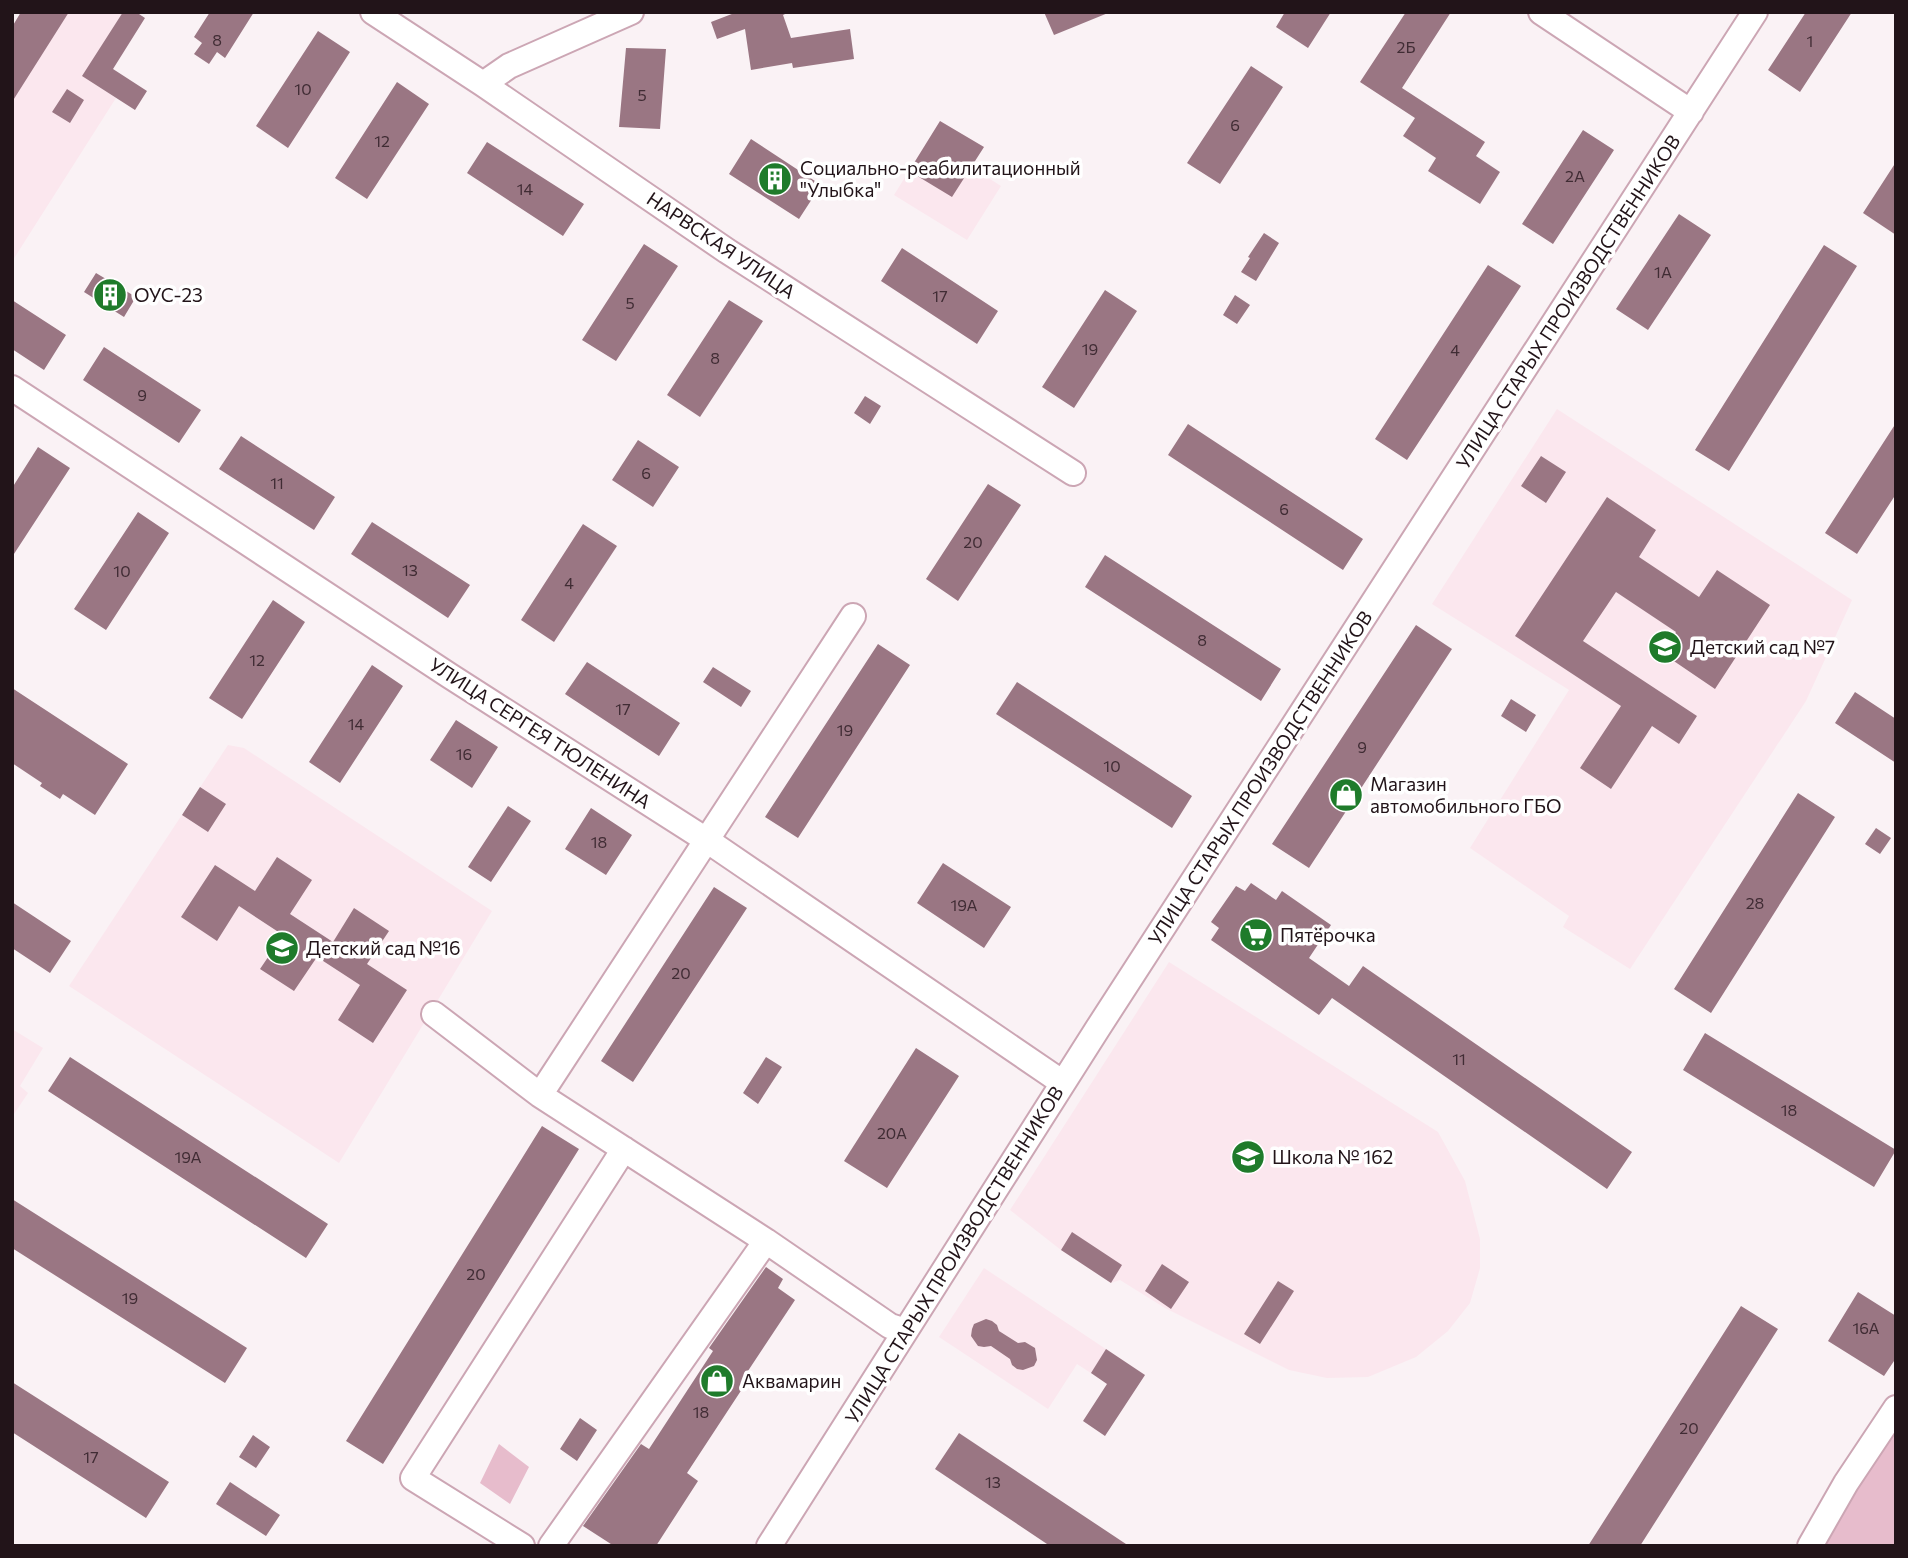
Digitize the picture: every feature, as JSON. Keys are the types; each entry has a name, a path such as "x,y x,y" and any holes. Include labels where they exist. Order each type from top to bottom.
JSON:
{"street":[{"name":"НАРВСКАЯ УЛИЦА","path":"373,12 484,84 727,251 1073,473"},
{"path":"484,84 509,66 631,12"},
{"path":"1541,12 1690,112"},
{"name":"УЛИЦА СТАРЫХ ПРОИЗВОДСТВЕННИКОВ","path":"769,1546 1063,1083 1755,12"},
{"name":"УЛИЦА СЕРГЕЯ ТЮЛЕНИНА","path":"12,388 708,841 1063,1083"},
{"path":"540,1095 853,616"},
{"path":"435,1014 540,1095 766,1241 890,1326 905,1331"},
{"path":"522,1546 413,1478 624,1149"},
{"path":"551,1546 766,1241"},
{"path":"1810,1546 1846,1483 1896,1408"}],"shaded area":[{"path":"21,12 123,12 83,76 116,98 13,260 12,27"},
{"path":"940,121 984,147 971,167 1001,186 967,240 894,195"},
{"name":"Детский сад №7","path":"1557,409 1852,600 1806,701 1630,969 1563,927 1569,916 1470,848 1569,690 1432,604"},
{"name":"Детский сад №16","path":"228,745 244,748 492,911 339,1163 69,986"},
{"name":"Школа № 162","path":"1169,962 1438,1132 1465,1181 1480,1239 1480,1268 1470,1303 1448,1331 1416,1357 1368,1377 1327,1378 1289,1370 1165,1308 1120,1280 1111,1283 1061,1250 1010,1210"},
{"path":"12,1029 43,1048 20,1086 28,1093 12,1117"},
{"path":"984,1268 1145,1375 1129,1398 1077,1364 1048,1409 939,1337"},
{"path":"1896,1424 1896,1546 1817,1546"},
{"path":"499,1444 529,1467 510,1504 480,1483"}],"building":[{"path":"21,12 69,12 12,102 12,27"},
{"path":"123,12 136,12 145,18 113,69 147,91 135,110 82,76"},
{"path":"210,12 254,12 225,58 217,52 209,64 194,54 202,43 194,37"},
{"path":"737,12 785,12 783,15 791,38 850,29 854,59 793,68 792,63 751,70 745,29 717,39 711,22"},
{"path":"1044,12 1108,12 1108,13 1054,35"},
{"path":"1285,12 1331,12 1308,48 1276,27"},
{"path":"1406,12 1451,12 1402,88 1485,142 1476,156 1500,172 1480,204 1428,171 1436,158 1403,136 1415,118 1360,82"},
{"path":"1806,12 1852,12 1800,92 1768,70"},
{"path":"318,31 350,52 288,148 256,126"},
{"path":"626,48 666,49 660,129 619,127"},
{"path":"1251,66 1283,87 1220,184 1187,163"},
{"path":"397,82 429,104 367,199 335,178"},
{"path":"67,89 84,100 70,123 52,112"},
{"path":"940,121 984,147 952,197 909,171"},
{"path":"1583,130 1614,150 1553,244 1522,224"},
{"name":"Социально-реабилитационный \"Улыбка\"","path":"751,139 821,185 799,219 729,174"},
{"path":"487,142 584,204 563,236 467,173"},
{"path":"1896,162 1896,235 1863,213"},
{"path":"1679,214 1711,235 1648,330 1616,309"},
{"path":"1264,233 1279,243 1256,281 1241,272"},
{"path":"644,244 678,266 616,361 582,340"},
{"path":"1824,245 1857,266 1729,471 1695,450"},
{"path":"902,248 998,311 977,344 881,281"},
{"path":"1488,265 1521,286 1407,460 1375,439"},
{"name":"ОУС-23","path":"96,273 136,297 124,317 84,292"},
{"path":"1105,290 1137,311 1074,408 1042,387"},
{"path":"1235,295 1250,305 1237,324 1223,315"},
{"path":"12,300 66,335 44,370 12,349"},
{"path":"729,300 763,321 700,417 667,395"},
{"path":"104,347 201,410 179,443 83,380"},
{"path":"865,396 881,406 870,424 854,413"},
{"path":"1896,423 1896,494 1857,554 1825,533"},
{"path":"1188,424 1363,539 1343,570 1168,455"},
{"path":"241,436 335,497 314,530 219,469"},
{"path":"638,440 679,467 653,507 612,480"},
{"path":"38,447 70,468 12,557 12,488"},
{"path":"1541,456 1566,472 1546,503 1521,486"},
{"path":"988,484 1021,505 958,601 926,579"},
{"path":"1607,497 1656,530 1639,557 1699,597 1717,570 1770,605 1715,689 1662,653 1676,632 1616,592 1583,641 1697,716 1679,744 1652,726 1611,789 1580,768 1621,706 1515,636"},
{"path":"138,512 169,533 106,630 74,609"},
{"path":"372,522 470,585 448,618 351,554"},
{"path":"583,524 617,546 554,642 521,620"},
{"path":"1105,555 1281,669 1261,701 1085,587"},
{"path":"273,600 305,622 242,719 209,698"},
{"path":"1416,625 1452,649 1309,868 1272,844"},
{"path":"878,644 910,665 798,838 765,817"},
{"path":"587,662 680,723 659,756 565,694"},
{"path":"372,665 403,686 340,783 309,762"},
{"path":"713,667 751,691 741,707 703,682"},
{"path":"1017,682 1192,796 1172,828 996,714"},
{"path":"12,688 128,764 95,815 63,794 60,799 12,763"},
{"path":"1855,692 1896,719 1896,763 1835,723"},
{"path":"1511,699 1536,715 1526,732 1501,716"},
{"path":"456,720 498,747 472,788 430,760"},
{"path":"200,787 226,804 208,832 182,815"},
{"path":"1798,793 1835,817 1711,1013 1674,989"},
{"path":"508,806 531,821 491,882 468,867"},
{"path":"591,808 632,835 606,875 565,849"},
{"path":"1876,828 1891,838 1880,854 1865,844"},
{"path":"277,857 312,880 290,914 333,942 354,908 389,931 367,964 407,990 373,1043 338,1020 360,985 317,957 294,991 260,969 283,935 239,906 217,941 181,917 215,865 255,891"},
{"path":"943,863 1011,907 984,948 917,903"},
{"path":"1251,883 1276,900 1282,891 1331,925 1309,958 1349,986 1363,966 1632,1152 1607,1189 1332,998 1319,1015 1211,940 1219,928 1211,922 1236,886 1245,891"},
{"path":"714,887 747,908 633,1082 601,1061"},
{"path":"12,902 71,941 50,973 12,948"},
{"path":"1705,1033 1896,1150 1874,1187 1683,1070"},
{"path":"916,1048 959,1076 887,1188 844,1161"},
{"path":"70,1057 328,1224 306,1258 48,1091"},
{"path":"766,1057 782,1067 758,1104 743,1093"},
{"path":"542,1126 579,1149 383,1464 346,1441"},
{"path":"12,1199 247,1348 225,1383 12,1248"},
{"path":"1072,1232 1122,1265 1111,1283 1061,1250"},
{"path":"1162,1264 1189,1282 1171,1309 1145,1291"},
{"path":"766,1267 783,1279 778,1288 795,1300 742,1380 746,1383 687,1473 698,1481 656,1546 614,1546 583,1526 641,1444 649,1449 713,1351 709,1348"},
{"path":"1278,1281 1294,1291 1260,1344 1244,1334"},
{"path":"1858,1292 1896,1316 1896,1358 1884,1376 1828,1341"},
{"path":"1741,1306 1778,1329 1640,1546 1588,1546"},
{"path":"986,1319 1018,1343 1025,1342 1035,1348 1037,1360 1034,1366 1017,1369 1010,1359 991,1346 978,1346 971,1336 972,1329 974,1324"},
{"path":"1106,1349 1145,1375 1105,1436 1083,1421 1107,1384 1091,1373"},
{"path":"12,1382 169,1482 146,1518 12,1432"},
{"path":"580,1418 597,1430 577,1461 560,1449"},
{"path":"959,1433 1129,1546 1050,1546 935,1469"},
{"path":"253,1435 270,1447 256,1468 239,1457"},
{"path":"230,1482 280,1515 266,1536 216,1504"}],"place":[{"name":"Социально-реабилитационный \"Улыбка\"","path":"775,179"},
{"name":"ОУС-23","path":"110,295"},
{"name":"Детский сад №7","path":"1665,647"},
{"name":"Магазин автомобильного ГБО","path":"1346,795"},
{"name":"Пятёрочка","path":"1256,935"},
{"name":"Детский сад №16","path":"282,948"},
{"name":"Школа № 162","path":"1248,1157"},
{"name":"Аквамарин","path":"717,1381"}]}
